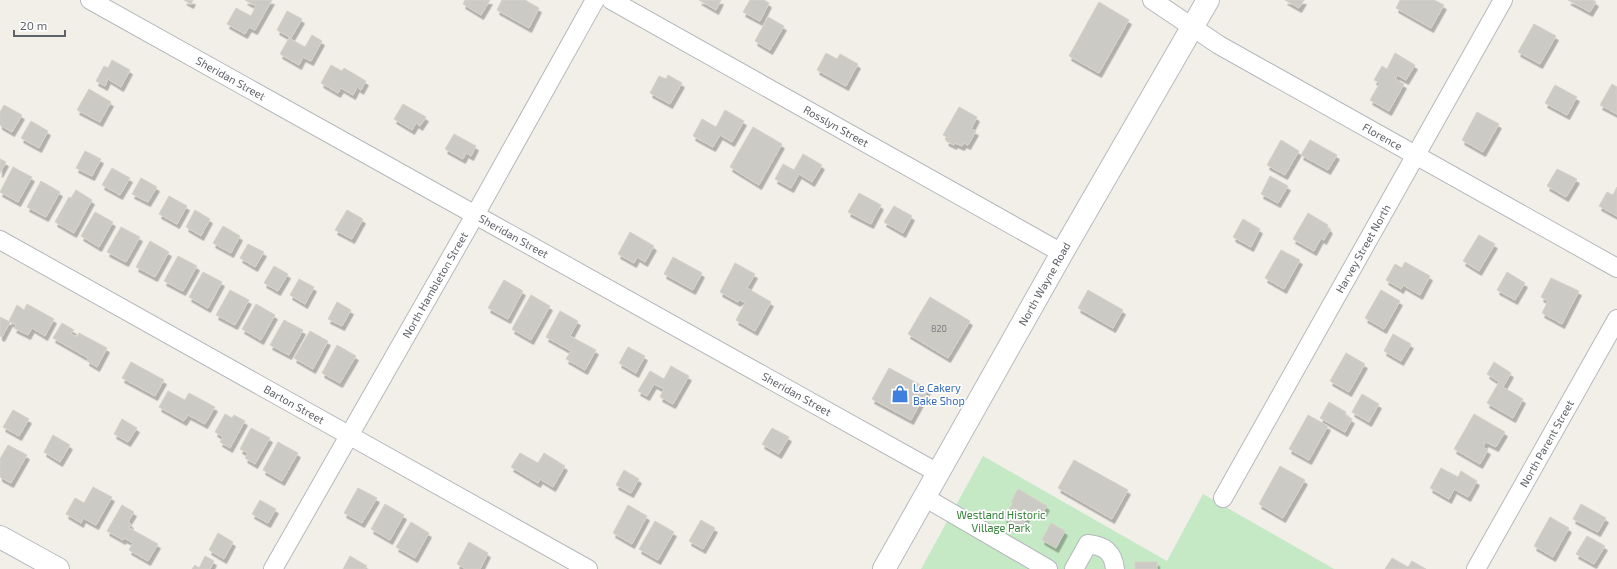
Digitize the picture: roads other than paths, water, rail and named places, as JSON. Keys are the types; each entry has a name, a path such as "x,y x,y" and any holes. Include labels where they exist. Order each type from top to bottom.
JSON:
{"main road":[{"name":"North Wayne Road","path":"884,569 1208,0"},
{"path":"0,537 58,569"}],"street":[{"name":"Sheridan Street","path":"90,0 938,473"},
{"name":"North Hambleton Street","path":"273,569 350,436 596,0"},
{"name":"Rosslyn Street","path":"611,0 1062,254"},
{"name":"Florence","path":"1152,0 1218,44 1617,268"},
{"name":"Harvey Street North","path":"1223,498 1503,0"},
{"name":"Barton Street","path":"0,240 588,569"},
{"name":"North Parent Street","path":"1476,569 1617,319"},
{"path":"924,497 1048,569"},
{"path":"1074,569 1088,544 1097,545 1107,551 1113,559 1115,569"}],"place":[{"name":"Le Cakery Bake Shop","path":"900,394"}],"park label":[{"name":"Westland Historic Village Park","path":"1001,521"}]}
